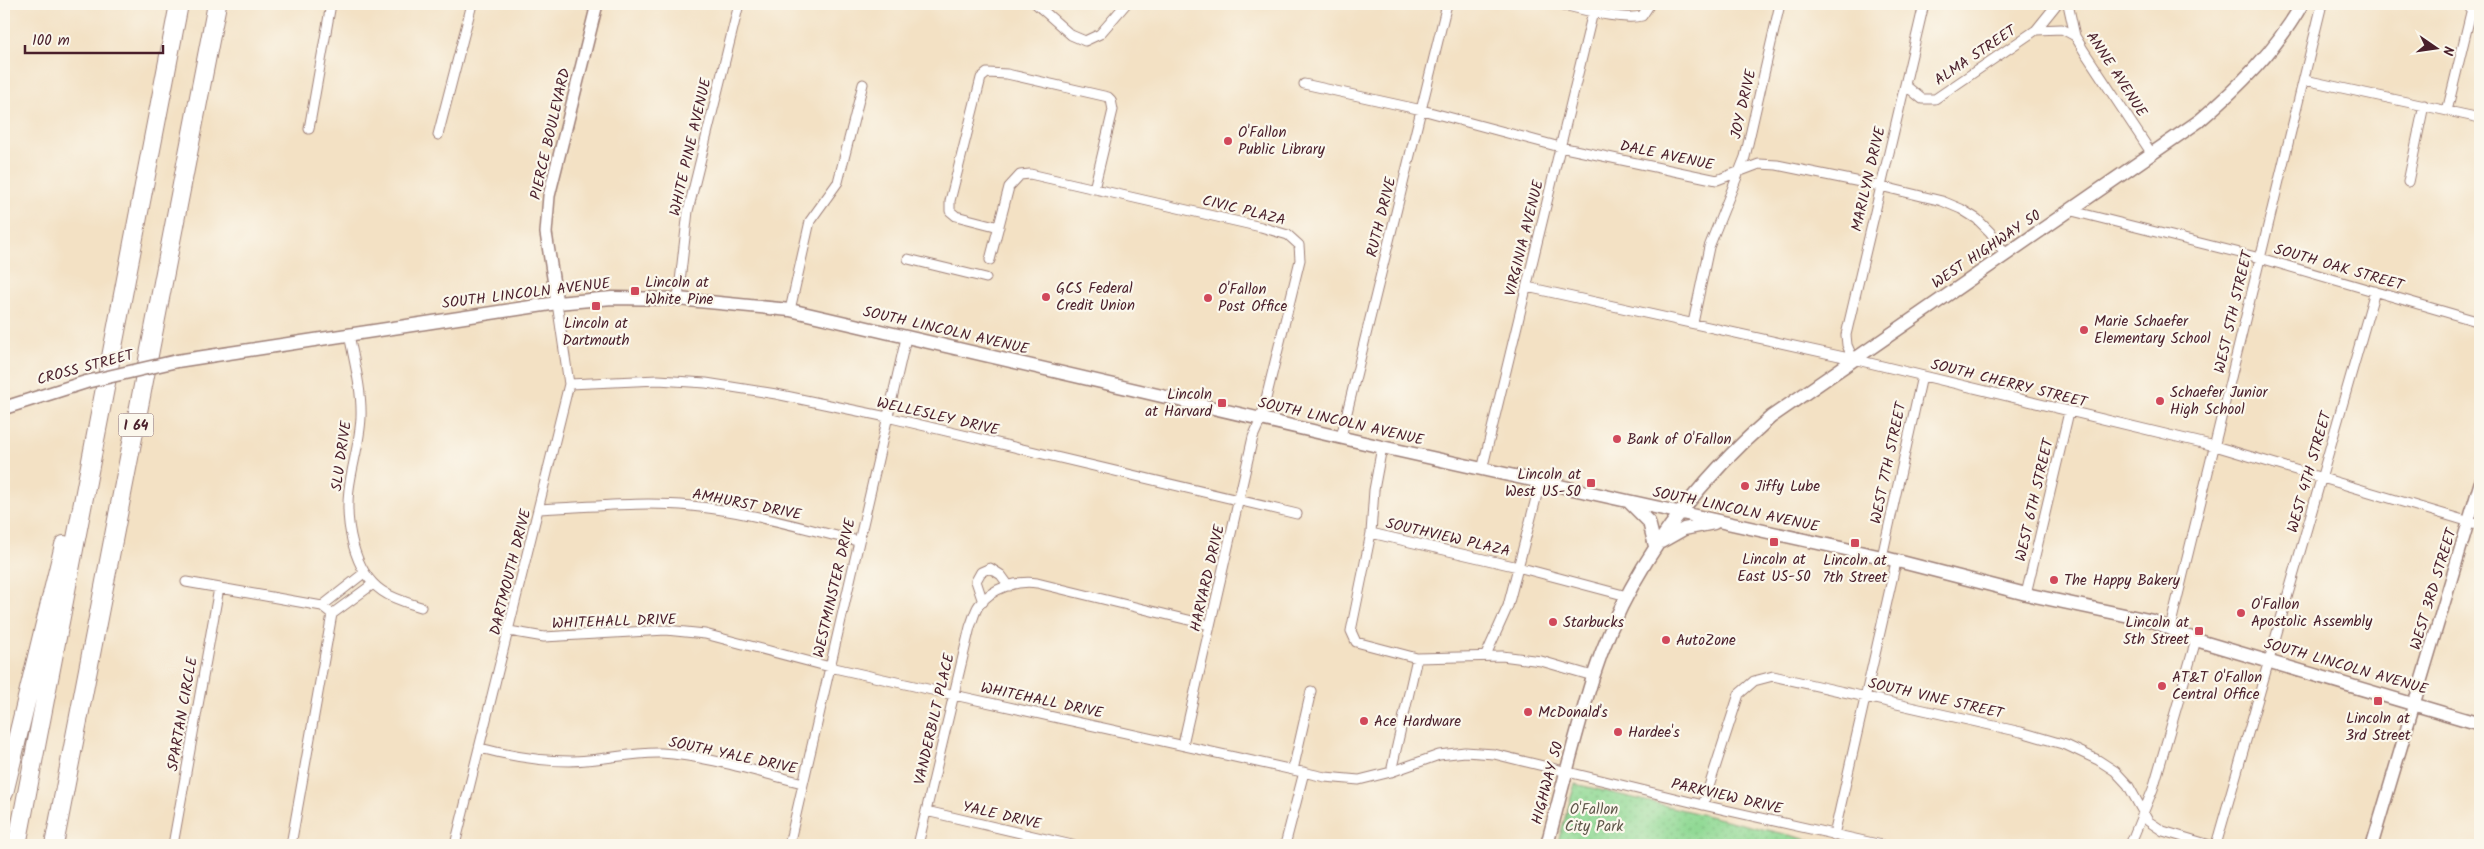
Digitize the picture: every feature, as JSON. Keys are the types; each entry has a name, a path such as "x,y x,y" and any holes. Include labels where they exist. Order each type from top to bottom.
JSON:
{"highway":[{"name":"I 64","path":"17,845 179,4"},
{"name":"I 64","path":"54,845 217,4"},
{"path":"4,793 41,632 78,490 92,451"}],"main road":[{"name":"WEST HIGHWAY 50","path":"1679,512 1743,441 1771,417 2072,211 2199,121 2252,73 2277,43 2302,4"},
{"name":"SOUTH LINCOLN AVENUE","path":"176,361 557,303 612,298 678,299 790,310 1482,470 1882,557 2026,594 2153,621 2196,640 2269,660 2480,724"},
{"name":"CROSS STREET","path":"4,408 86,382 176,361"},
{"path":"1629,502 1649,522 1656,546 1684,529 1700,524 1724,522"},
{"name":"HIGHWAY 50","path":"1547,845 1593,676 1627,596 1656,546 1679,512"}],"street":[{"path":"309,130 331,4"},
{"path":"438,135 472,4"},
{"path":"583,4 597,5"},
{"name":"WHITE PINE AVENUE","path":"678,299 688,211 739,4"},
{"path":"1036,4 1071,35 1085,41 1100,34 1126,4"},
{"name":"RUTH DRIVE","path":"1342,438 1447,4"},
{"path":"1559,4 1593,12 1634,18 1642,16 1650,4"},
{"name":"JOY DRIVE","path":"1693,323 1709,247 1745,158 1780,4"},
{"name":"MARILYN DRIVE","path":"1853,360 1847,345 1846,335 1924,4"},
{"name":"ALMA STREET","path":"1904,85 1922,99 1935,99 2036,30 2057,4"},
{"name":"ANNE AVENUE","path":"2068,4 2075,36 2152,154"},
{"name":"WEST 5TH STREET","path":"2170,628 2322,4"},
{"path":"2447,110 2473,4"},
{"name":"PIERCE BOULEVARD","path":"557,303 546,233 548,196 597,5"},
{"name":"VIRGINIA AVENUE","path":"1482,470 1593,12"},
{"name":"ALMA STREET","path":"2036,30 2062,29 2075,36"},
{"path":"990,260 999,227 1009,187 1020,175 1030,174 1094,189 1112,110 1111,100 1108,97 1007,74 987,73 981,78 950,201 950,211 956,216 999,227"},
{"path":"2304,80 2480,118"},
{"path":"790,310 810,221 838,182 863,84"},
{"name":"DALE AVENUE","path":"1304,84 1422,110 1560,146 1717,180 1759,164 1777,165 1942,201 1961,209 1977,219 1990,232 2006,255"},
{"path":"2408,182 2424,106"},
{"name":"CIVIC PLAZA","path":"1094,189 1279,232 1295,239 1299,245 1300,260 1261,419"},
{"name":"SOUTH OAK STREET","path":"2072,211 2260,258 2480,322"},
{"path":"908,259 986,278"},
{"name":"SOUTH CHERRY STREET","path":"1527,287 1693,323 2215,446 2474,524"},
{"name":"WEST 4TH STREET","path":"2216,845 2376,291"},
{"name":"DARTMOUTH DRIVE","path":"455,845 540,509 569,384 557,303"},
{"name":"SLU DRIVE","path":"349,334 360,396 361,416 360,436 349,491 349,509 354,546 364,574 373,584 383,592 420,607"},
{"name":"WESTMINSTER DRIVE","path":"789,845 906,338"},
{"name":"WEST 7TH STREET","path":"1882,557 1922,376"},
{"name":"WELLESLEY DRIVE","path":"569,384 658,380 706,383 776,394 887,418 1297,514"},
{"name":"WEST 6TH STREET","path":"2026,594 2069,412"},
{"name":"HARVARD DRIVE","path":"1183,744 1253,437 1261,419"},
{"name":"SOUTHVIEW PLAZA","path":"1382,447 1374,490 1371,533 1351,631 1356,642 1417,658 1486,655 1541,661 1593,676"},
{"name":"SOUTHVIEW PLAZA","path":"1486,655 1508,606 1540,483"},
{"name":"WEST 3RD STREET","path":"2372,845 2414,703 2474,524 2480,483"},
{"name":"AMHURST DRIVE","path":"540,509 639,504 692,506 747,515 858,541"},
{"name":"SOUTHVIEW PLAZA","path":"1371,533 1518,567 1627,596"},
{"path":"1834,835 1896,562"},
{"path":"983,602 976,581 981,572 990,568 1001,576 1009,586"},
{"path":"322,606 364,574"},
{"name":"VANDERBILT PLACE","path":"918,845 970,627 979,605 994,591 1026,581 1209,625"},
{"path":"186,582 322,606 332,614"},
{"path":"291,845 332,614 373,584"},
{"name":"SPARTAN CIRCLE","path":"173,845 219,588"},
{"name":"WHITEHALL DRIVE","path":"509,631 544,637 666,630 705,634 830,667 954,695 1183,744 1293,770 1359,780 1391,772 1439,755 1465,752 1494,754 1567,772"},
{"path":"2130,845 2153,789 2196,640"},
{"path":"1391,772 1417,658"},
{"name":"SOUTH VINE STREET","path":"1702,805 1739,694 1754,681 1773,676 2021,732 2066,745 2098,760 2115,771 2128,785 2148,821 2163,830 2210,845"},
{"path":"1293,770 1311,691"},
{"name":"SOUTH YALE DRIVE","path":"480,748 512,756 572,761 637,754 690,757 803,783"},
{"path":"1286,845 1304,772"},
{"name":"PARKVIEW DRIVE","path":"1567,772 1702,805 1882,845"},
{"name":"YALE DRIVE","path":"926,811 1072,845"}],"green space":[{"name":"O'Fallon City Park","path":"1575,784 1830,845 1557,845"}],"place":[{"name":"O'Fallon Public Library","path":"1228,141"},
{"name":"Lincoln at White Pine","path":"635,291"},
{"name":"GCS Federal Credit Union","path":"1046,297"},
{"name":"O'Fallon Post Office","path":"1208,298"},
{"name":"Lincoln at Dartmouth","path":"596,306"},
{"name":"Marie Schaefer Elementary School","path":"2084,330"},
{"name":"Schaefer Junior High School","path":"2160,401"},
{"name":"Lincoln at Harvard","path":"1222,403"},
{"name":"Bank of O'Fallon","path":"1617,439"},
{"name":"Lincoln at West US-50","path":"1591,483"},
{"name":"Jiffy Lube","path":"1745,486"},
{"name":"Lincoln at East US-50","path":"1774,542"},
{"name":"Lincoln at 7th Street","path":"1855,543"},
{"name":"The Happy Bakery","path":"2054,580"},
{"name":"O'Fallon Apostolic Assembly","path":"2241,613"},
{"name":"Starbucks","path":"1553,622"},
{"name":"Lincoln at 5th Street","path":"2199,631"},
{"name":"AutoZone","path":"1666,640"},
{"name":"AT&T O'Fallon Central Office","path":"2162,686"},
{"name":"Lincoln at 3rd Street","path":"2378,701"},
{"name":"McDonald's","path":"1528,712"},
{"name":"Ace Hardware","path":"1364,721"},
{"name":"Hardee's","path":"1618,732"}]}
